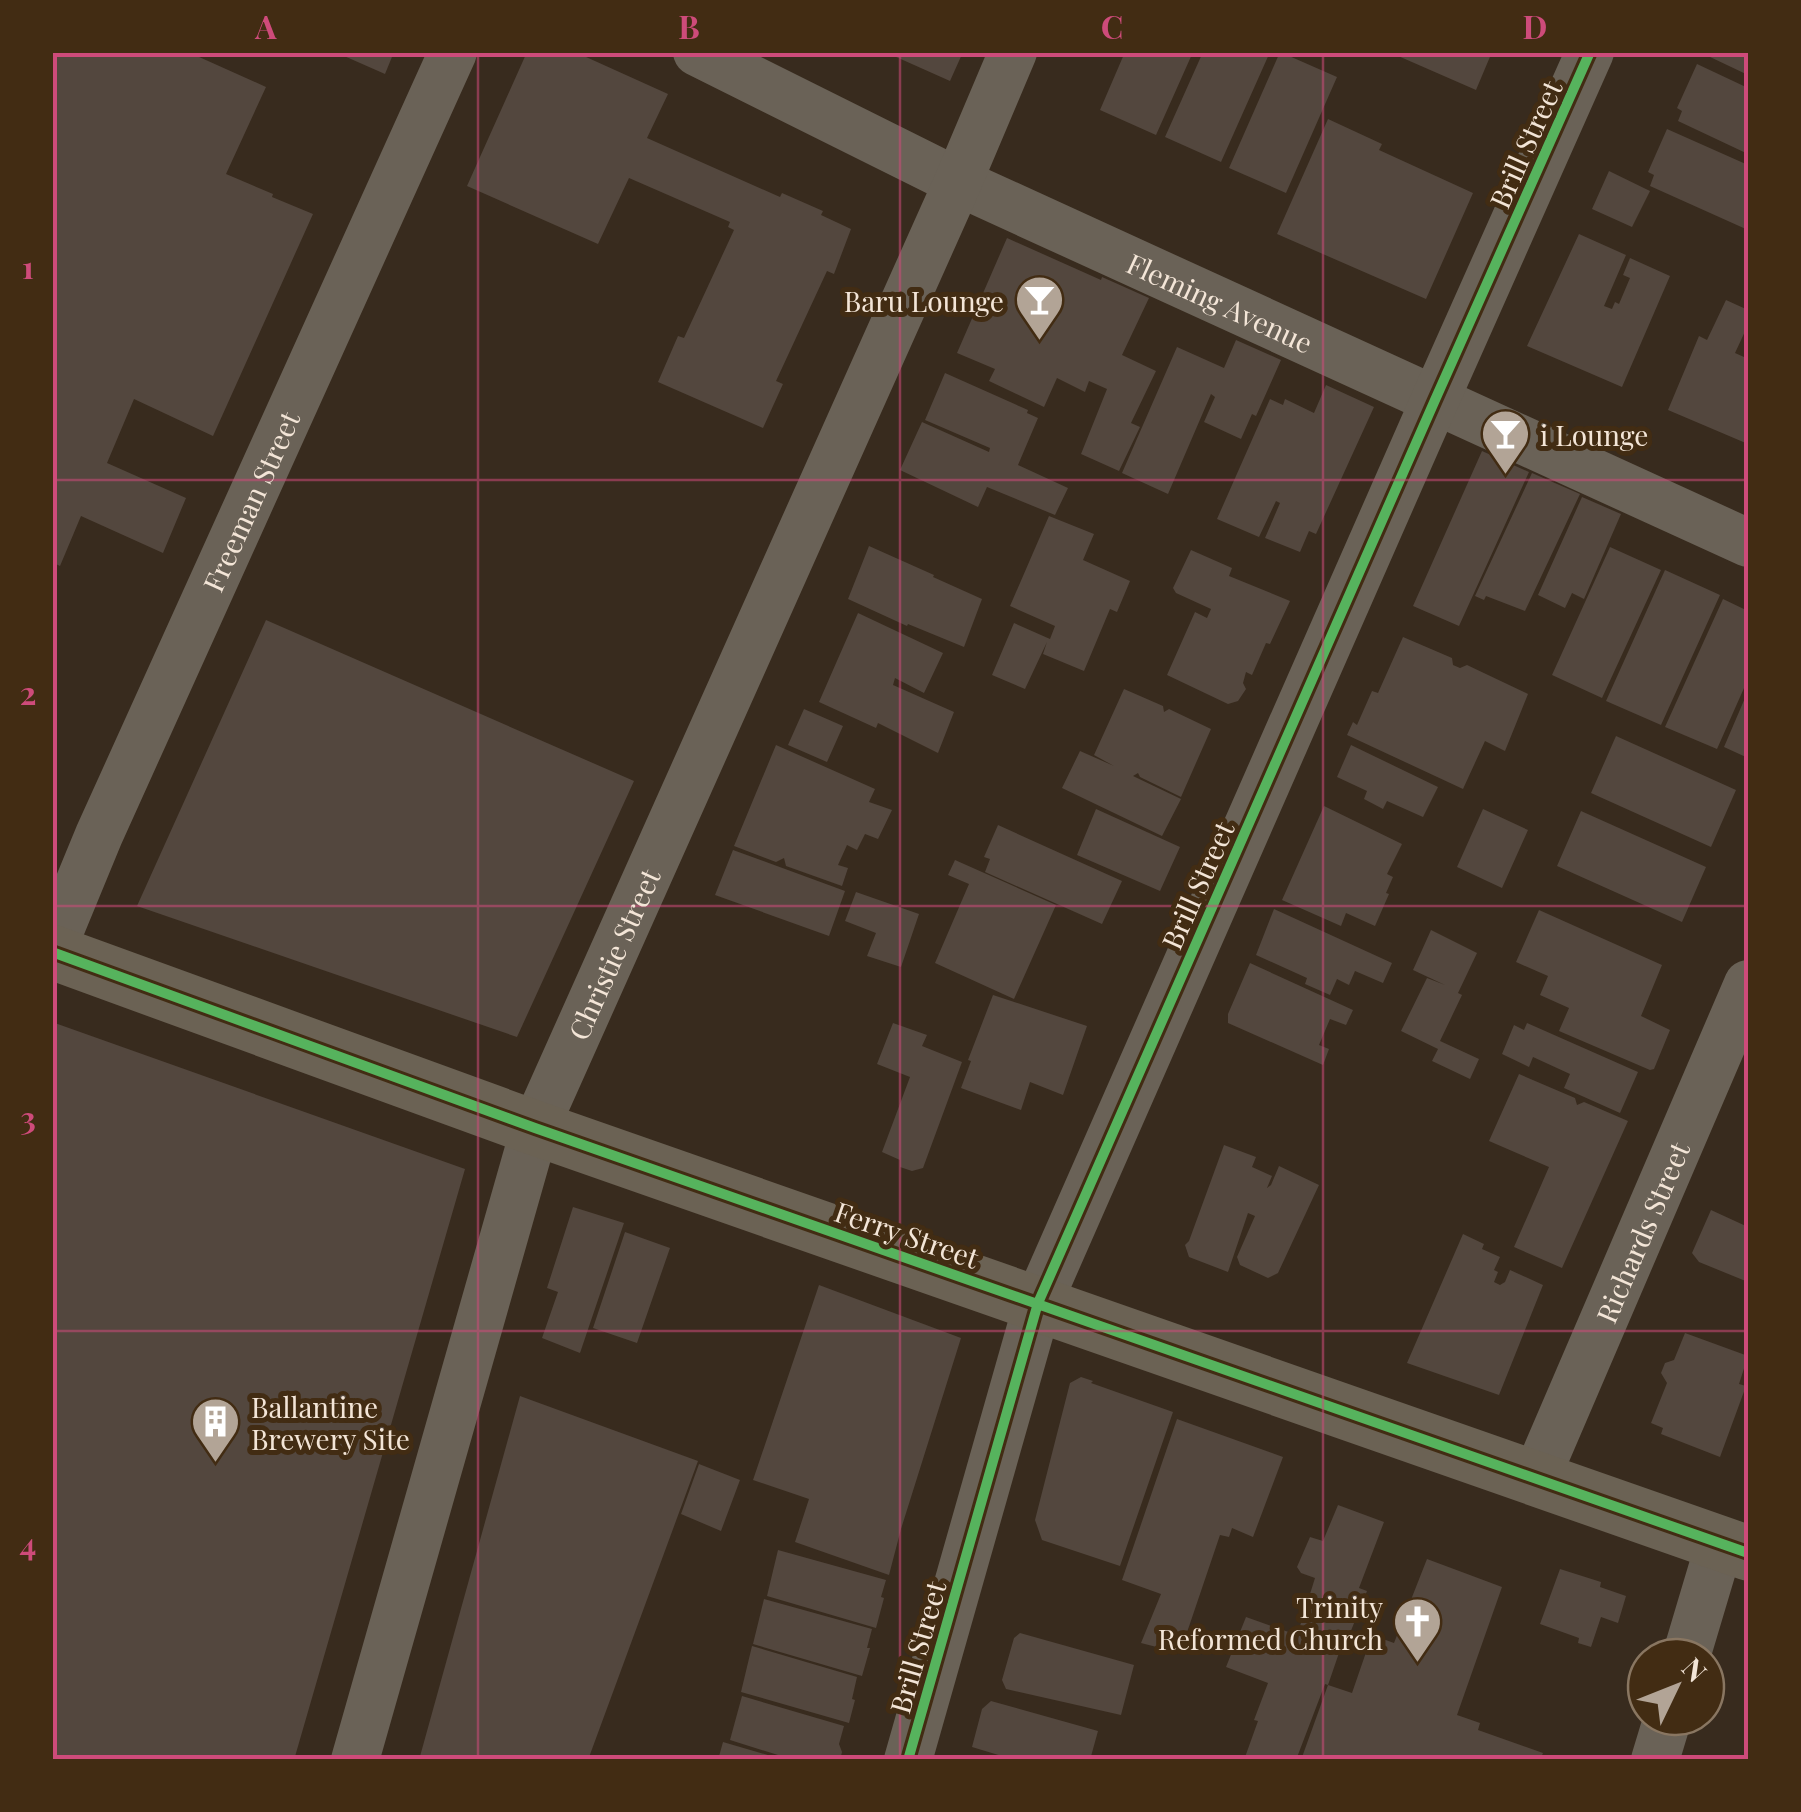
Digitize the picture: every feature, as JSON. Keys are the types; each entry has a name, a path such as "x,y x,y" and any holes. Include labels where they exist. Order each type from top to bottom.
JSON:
{"main road":[{"name":"Ferry Street","path":"52,951 534,1128 1734,1548"}],"street":[{"name":"Freeman Street","path":"52,951 99,835 453,52"},
{"name":"Fleming Avenue","path":"696,52 958,182 1748,543"},
{"name":"Christie Street","path":"355,1760 534,1128 1013,52"},
{"name":"Brill Street","path":"908,1760 1038,1303 1590,52"},
{"name":"Richards Street","path":"1535,1480 1748,984"},
{"path":"1695,1637 1734,1548"}],"building":[{"path":"52,52 188,52 266,87 226,174 313,214 213,436 134,399 107,463 186,498 163,553 81,516 60,566 52,562"},
{"path":"335,52 394,52 385,74"},
{"path":"527,52 575,52 668,94 647,138 780,197 782,193 823,211 821,215 851,229 834,274 827,271 776,381 783,384 763,428 658,382 678,336 684,338 734,230 728,227 730,222 629,178 598,244 467,186"},
{"path":"885,52 963,52 950,81"},
{"path":"1125,52 1193,52 1156,135 1100,110"},
{"path":"1203,52 1270,52 1221,162 1165,137"},
{"path":"1280,52 1337,77 1286,193 1229,168"},
{"path":"1389,52 1492,52 1476,90"},
{"path":"1709,52 1748,52 1748,75 1708,56"},
{"path":"1697,64 1748,88 1748,154 1678,121 1682,111 1677,108"},
{"path":"1328,119 1382,144 1379,150 1473,193 1426,299 1277,234"},
{"path":"1667,129 1748,165 1748,230 1650,186 1654,175 1648,172"},
{"path":"1609,171 1650,191 1632,227 1592,209"},
{"path":"1579,234 1626,255 1604,306 1612,309 1615,302 1619,304 1630,278 1623,275 1630,258 1670,276 1622,387 1527,346"},
{"path":"1007,238 1149,298 1122,355 1156,371 1131,423 1140,427 1119,471 1081,454 1107,389 1089,381 1085,392 1057,378 1044,407 989,381 995,369 957,353"},
{"path":"1726,300 1748,310 1748,325 1735,353 1744,357 1748,349 1748,444 1668,410 1699,336 1707,340"},
{"path":"1236,340 1281,360 1241,439 1204,422 1215,397 1211,394 1168,494 1122,473 1177,347 1224,368"},
{"path":"945,373 1038,418 1018,465 1068,488 1055,515 987,487 978,507 900,470 922,422 989,452 990,448 925,420"},
{"path":"1326,385 1374,407 1316,534 1309,531 1300,552 1265,538 1280,503 1276,501 1259,537 1217,519 1270,399 1283,405 1285,399 1314,413"},
{"path":"1482,451 1529,472 1459,626 1413,606"},
{"path":"1532,473 1580,494 1525,611 1486,596 1484,600 1475,596"},
{"path":"1582,497 1621,514 1584,599 1572,593 1565,608 1538,595"},
{"path":"1049,516 1094,534 1083,560 1130,581 1117,612 1110,609 1084,671 1043,654 1047,642 1025,689 992,675 1014,623 1050,639 1055,626 1010,606"},
{"path":"869,546 982,599 964,647 848,599"},
{"path":"1610,547 1661,570 1602,698 1552,675"},
{"path":"1191,550 1232,568 1229,576 1290,601 1252,675 1246,672 1246,689 1238,701 1228,704 1167,675 1195,612 1207,618 1211,609 1173,588"},
{"path":"1665,570 1720,595 1661,725 1606,701"},
{"path":"1723,599 1748,611 1748,679 1717,749 1665,727"},
{"path":"858,613 943,653 924,693 895,678 893,685 954,712 938,753 878,723 876,728 819,702"},
{"path":"266,620 634,781 517,1037 137,906"},
{"path":"1403,637 1452,658 1453,665 1467,665 1528,694 1505,751 1485,741 1463,789 1347,735 1353,722 1357,725 1372,691 1378,693"},
{"path":"1124,689 1163,706 1164,712 1169,709 1211,729 1181,797 1138,773 1133,776 1181,799 1162,836 1062,788 1080,751 1114,766 1094,755"},
{"path":"1748,691 1748,758 1724,747"},
{"path":"804,709 843,726 827,762 788,745"},
{"path":"1616,736 1736,790 1711,847 1591,793"},
{"path":"776,745 875,789 869,802 892,810 878,839 865,834 857,850 847,845 838,865 848,868 842,886 786,866 784,858 776,862 734,846"},
{"path":"1351,745 1438,787 1423,817 1387,801 1383,809 1364,799 1367,791 1337,777"},
{"path":"1324,806 1402,844 1387,874 1393,877 1375,926 1346,913 1341,926 1282,900"},
{"path":"1096,809 1180,847 1160,891 1077,855"},
{"path":"1483,809 1528,830 1502,888 1457,867"},
{"path":"1581,811 1706,867 1682,922 1557,866"},
{"path":"998,825 1122,881 1102,924 985,872 990,859 984,857"},
{"path":"733,850 845,891 829,936 715,895"},
{"path":"955,860 1056,905 1014,999 935,963 969,884 948,875"},
{"path":"856,892 919,914 901,967 867,956 876,933 845,921"},
{"path":"1274,909 1392,963 1383,983 1355,971 1349,985 1337,979 1330,995 1305,984 1307,978 1256,955"},
{"path":"1539,910 1662,965 1641,1016 1670,1030 1654,1069 1559,1031 1569,1008 1540,995 1548,976 1516,962"},
{"path":"1431,930 1477,953 1440,1041 1479,1059 1470,1079 1432,1061 1438,1049 1401,1031 1427,978 1445,985 1413,970"},
{"path":"1250,963 1353,1010 1346,1025 1330,1019 1319,1045 1329,1049 1323,1065 1228,1023 1228,1014"},
{"path":"993,995 1087,1026 1063,1095 1030,1082 1021,1110 961,1088"},
{"name":"Ballantine Brewery Site","path":"52,1022 465,1169 294,1760 52,1760"},
{"path":"893,1023 927,1035 922,1046 962,1062 923,1168 912,1171 900,1167 900,1160 882,1152 910,1077 877,1064"},
{"path":"1527,1023 1638,1072 1620,1113 1564,1088 1570,1074 1533,1057 1529,1067 1502,1054 1514,1025 1524,1030"},
{"path":"1519,1074 1575,1098 1577,1105 1584,1102 1628,1121 1562,1268 1514,1247 1549,1167 1489,1141"},
{"path":"1224,1145 1256,1157 1252,1167 1272,1176 1267,1188 1279,1166 1319,1185 1278,1273 1268,1278 1240,1265 1237,1257 1255,1216 1248,1213 1228,1272 1189,1257 1185,1245"},
{"path":"573,1207 624,1223 580,1353 542,1338 558,1292 547,1288"},
{"path":"1711,1210 1748,1227 1748,1282 1699,1262 1692,1253"},
{"path":"625,1232 670,1248 637,1343 593,1328"},
{"path":"1463,1234 1500,1257 1494,1282 1505,1282 1510,1270 1543,1285 1499,1395 1407,1363"},
{"path":"819,1285 961,1338 889,1575 795,1542 809,1499 753,1480"},
{"path":"1685,1333 1748,1356 1739,1384 1746,1386 1720,1457 1661,1434 1663,1428 1651,1423 1667,1383 1661,1373 1665,1363 1674,1360"},
{"path":"1081,1377 1173,1412 1120,1566 1042,1540 1035,1520 1070,1383"},
{"path":"520,1396 698,1461 588,1760 419,1760"},
{"path":"1177,1419 1283,1457 1253,1537 1232,1528 1229,1537 1220,1535 1180,1653 1141,1643 1161,1594 1122,1580"},
{"path":"699,1464 740,1480 721,1531 681,1514"},
{"path":"1338,1505 1384,1522 1359,1588 1367,1591 1346,1643 1300,1626 1315,1578 1301,1573 1297,1567 1310,1537 1323,1541"},
{"path":"778,1550 886,1580 876,1628 767,1596"},
{"name":"Trinity Reformed Church","path":"1427,1559 1502,1587 1457,1715 1480,1723 1478,1730 1543,1753 1540,1760 1301,1760 1328,1685 1352,1693 1372,1635 1394,1643"},
{"path":"1560,1569 1601,1582 1600,1587 1626,1596 1618,1623 1601,1617 1591,1647 1578,1643 1579,1638 1540,1624"},
{"path":"764,1599 872,1629 862,1676 753,1644"},
{"path":"1246,1617 1340,1650 1296,1760 1244,1760 1268,1683 1226,1667"},
{"path":"1020,1633 1134,1665 1121,1715 1006,1689 1002,1680 1014,1638"},
{"path":"752,1646 857,1677 849,1723 741,1692"},
{"path":"742,1696 844,1726 840,1760 794,1760 730,1740"},
{"path":"991,1701 1098,1731 1090,1760 1015,1760 972,1747 982,1709"},
{"path":"723,1742 778,1758 778,1760 718,1760"}],"cycle path":[{"path":"908,1760 1038,1303 1590,52"},
{"path":"52,952 535,1128 1748,1553"}],"place":[{"name":"Baru Lounge","path":"1039,342"},
{"name":"i Lounge","path":"1505,476"},
{"name":"Ballantine Brewery Site","path":"216,1464"},
{"name":"Trinity Reformed Church","path":"1418,1664"}]}
